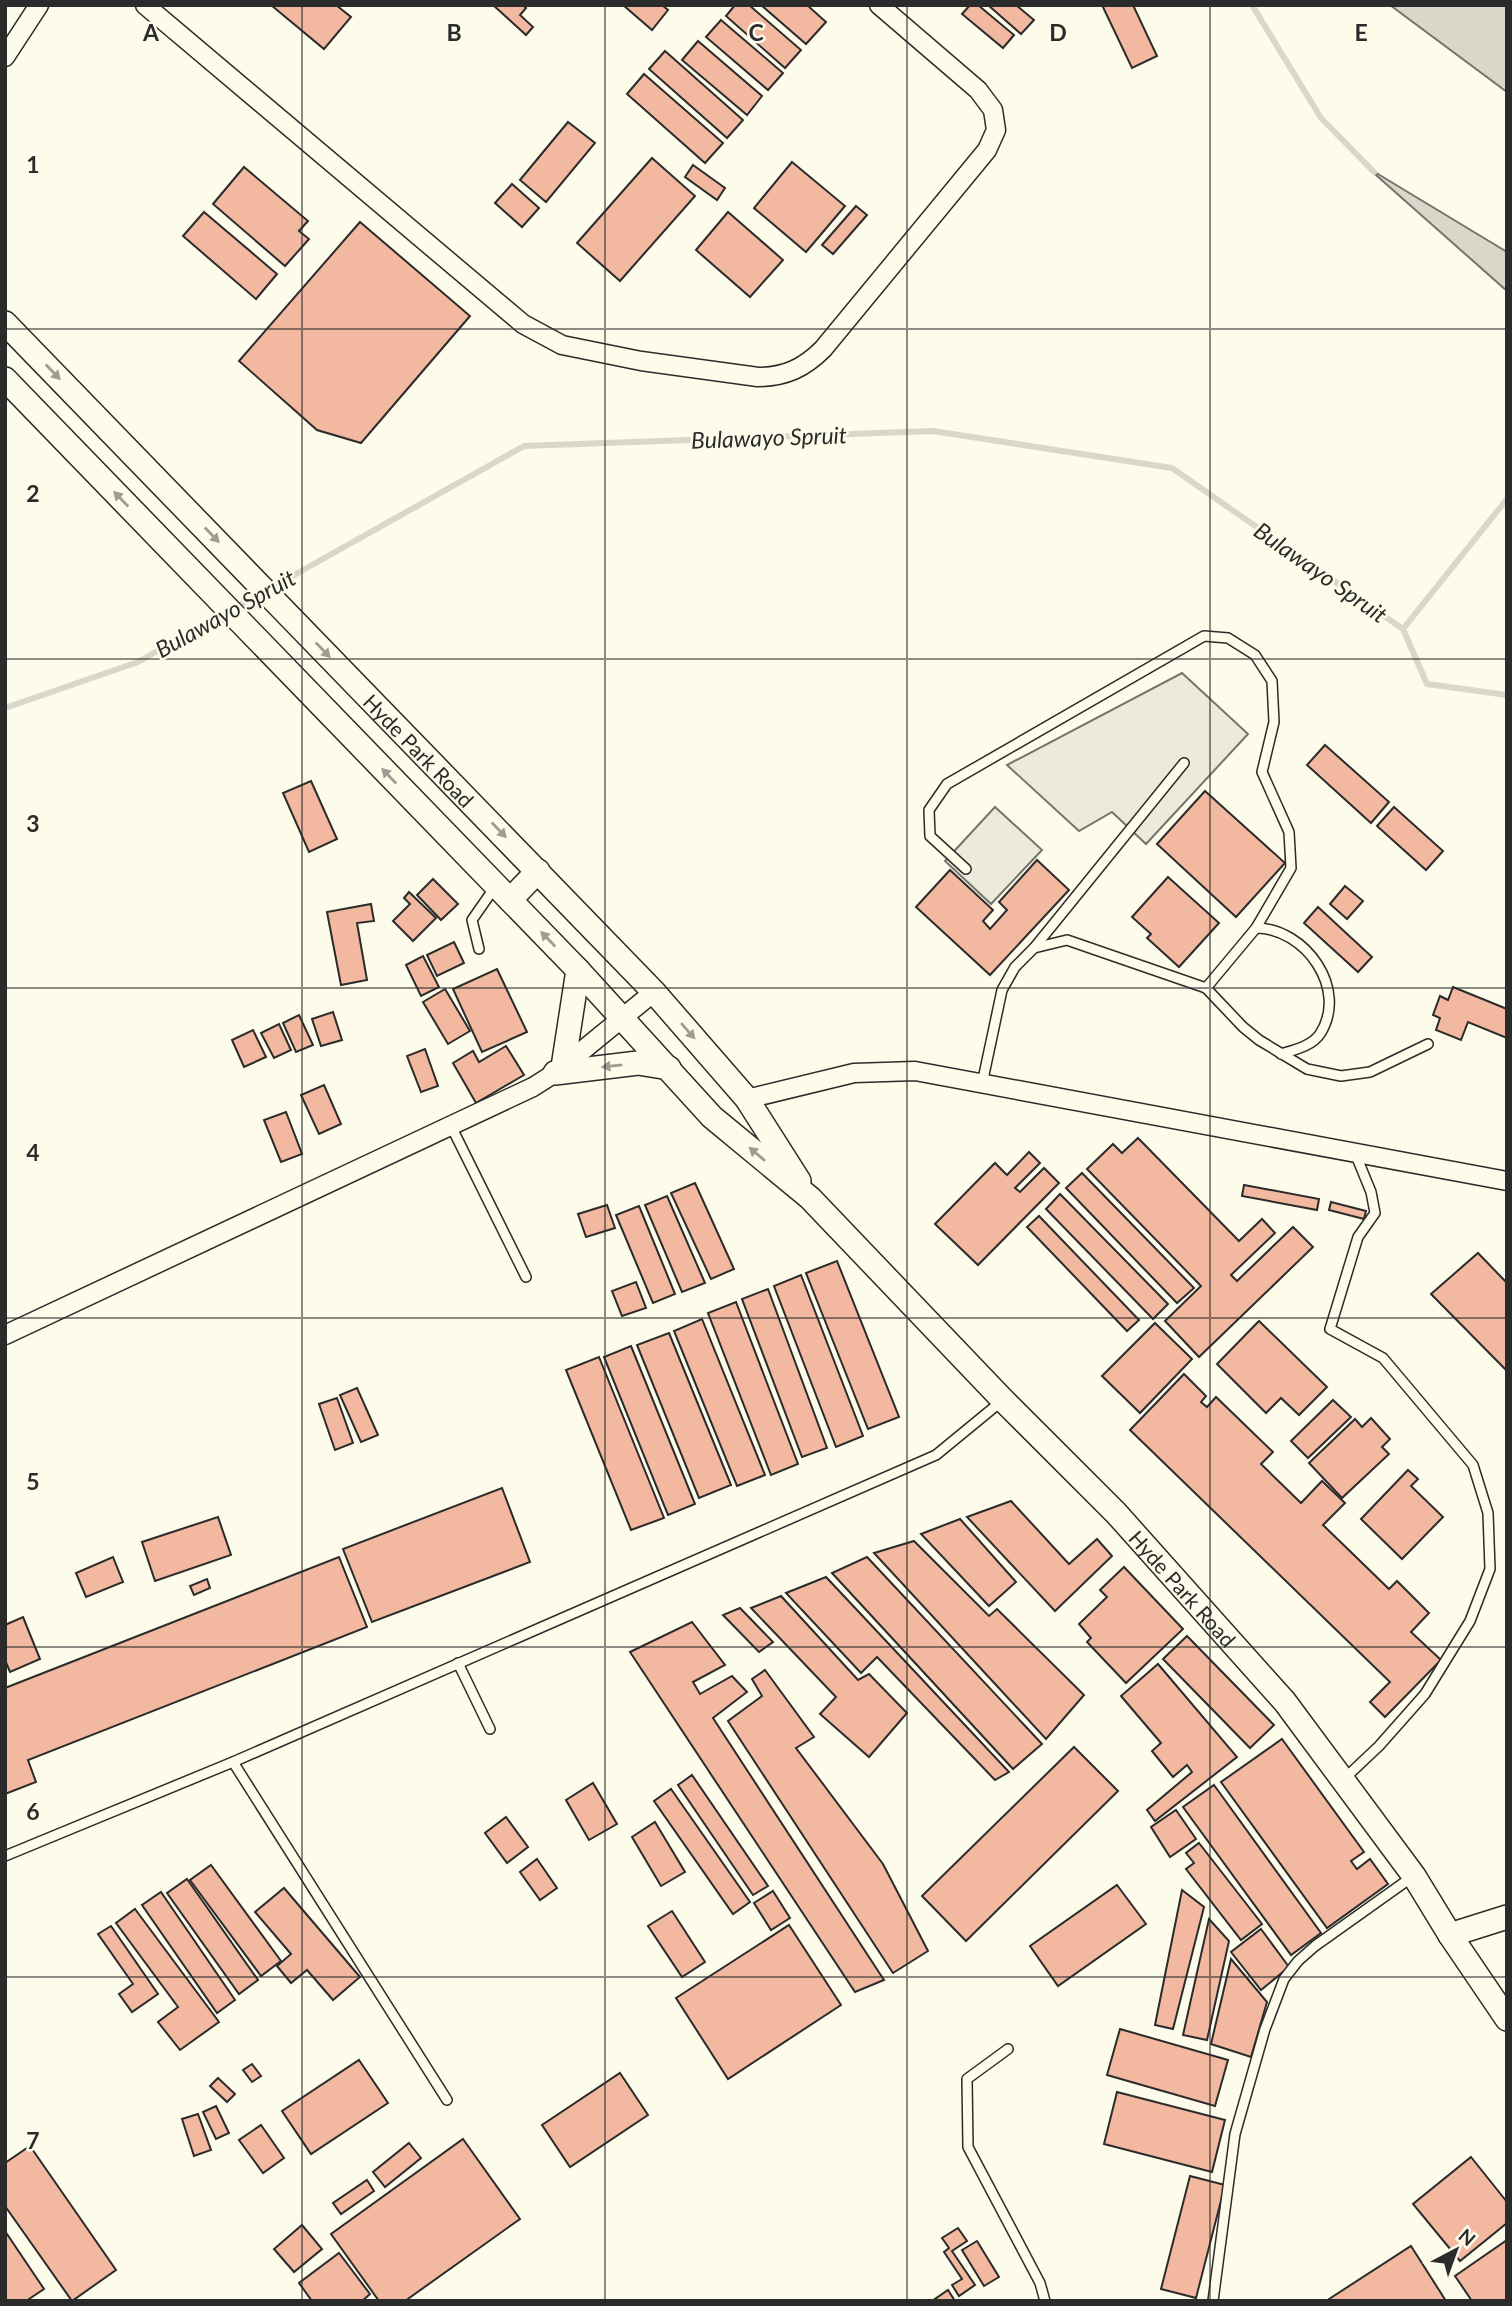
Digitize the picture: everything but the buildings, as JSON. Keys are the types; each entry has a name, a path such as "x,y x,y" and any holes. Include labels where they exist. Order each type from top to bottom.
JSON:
{"street":[{"path":"5,57 39,5"},
{"path":"145,5 523,324 562,345 641,361 758,377 777,377 810,363 987,150 996,130 993,110 978,90 879,5"},
{"name":"Hyde Park Road","path":"5,323 654,992 747,1099 810,1198"},
{"name":"Hyde Park Road","path":"5,379 578,970 712,1116 810,1198 1003,1400 1116,1513 1285,1702 1414,1876 1507,2019"},
{"path":"503,893 538,871"},
{"path":"559,1070 578,970"},
{"path":"5,1335 533,1087 559,1070 654,992"},
{"path":"559,1070 638,1063 669,1068"},
{"path":"747,1099 868,1071 915,1071 1507,1181"},
{"path":"1450,1935 1507,1917"}],"lane":[{"path":"966,869 930,836 929,810 947,784 1204,636 1228,638 1255,655 1272,681 1274,722 1262,772 1289,832 1291,868 1256,928 1206,988"},
{"path":"982,1084 1002,990 1015,967 1034,948 1184,763"},
{"path":"479,949 472,920 503,893"},
{"path":"1256,928 1271,928 1293,940 1315,958 1326,982 1329,1011 1319,1036 1303,1047 1281,1054"},
{"path":"1034,948 1067,940 1206,988 1243,1027 1307,1069 1341,1076 1370,1072 1428,1044"},
{"path":"450,1126 526,1277"},
{"path":"1343,1780 1379,1746 1425,1694 1470,1621 1490,1569 1488,1513 1473,1465 1383,1358 1330,1329 1358,1237 1375,1213 1371,1192 1355,1153"},
{"path":"5,1856 233,1762 936,1455 1003,1400"},
{"path":"458,1663 490,1729"},
{"path":"233,1762 447,2100"},
{"path":"1213,2301 1236,2134 1265,2029 1283,1979 1315,1946 1414,1876"},
{"path":"1007,2049 967,2079 968,2147 1041,2283 1045,2301"}],"shaded area":[{"path":"1390,5 1507,5 1507,92"},
{"path":"1368,168 1507,252 1507,291"},
{"path":"1182,673 1248,734 1146,844 1112,812 1079,831 1007,765"},
{"path":"995,807 1042,850 991,904 945,861"}],"waterway":[{"path":"1252,5 1321,118 1374,172"},
{"name":"Bulawayo Spruit","path":"271,588 524,446 933,431 1172,468 1403,629 1427,684 1507,695"},
{"path":"1403,629 1507,499"},
{"name":"Bulawayo Spruit","path":"234,608 261,593"},
{"name":"Bulawayo Spruit","path":"5,708 138,662 224,613"}]}
